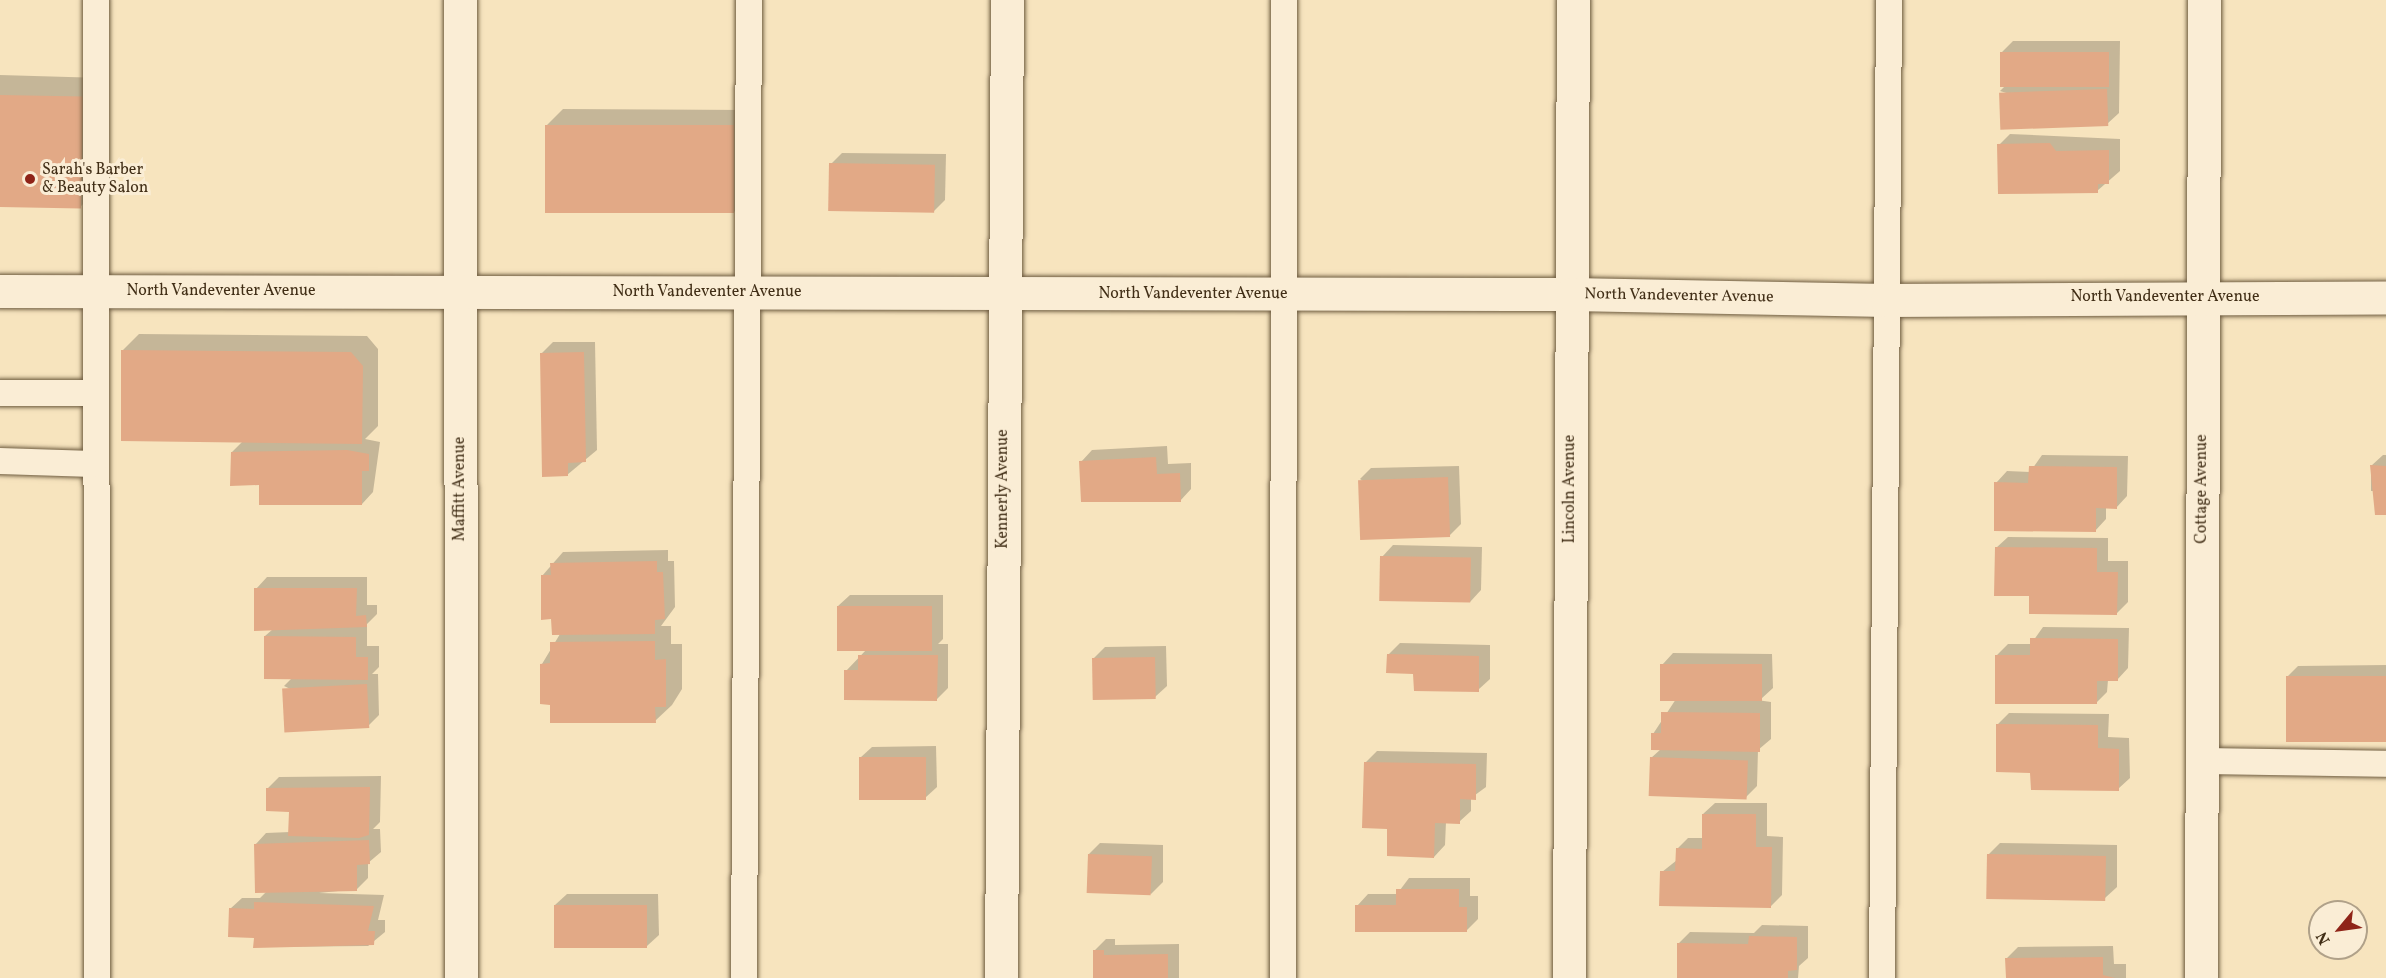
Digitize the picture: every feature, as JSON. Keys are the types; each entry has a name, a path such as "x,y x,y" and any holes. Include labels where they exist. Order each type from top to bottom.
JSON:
{"street":[{"name":"Maffitt Avenue","path":"460,0 461,978"},
{"name":"Kennerly Avenue","path":"1001,978 1003,294 1007,0"},
{"name":"Lincoln Avenue","path":"1569,978 1573,0"},
{"name":"Cottage Avenue","path":"2201,978 2204,0"},
{"name":"North Vandeventer Avenue","path":"0,291 1570,294 1887,300 2386,297"}],"lane":[{"path":"96,0 92,291 97,978"},
{"path":"744,978 749,0"},
{"path":"1283,978 1284,0"},
{"path":"1882,978 1889,0"},
{"path":"0,393 93,393"},
{"path":"0,461 93,464"},
{"path":"2201,761 2386,764"}],"building":[{"path":"2000,52 2109,52 2109,87 2000,87"},
{"path":"2107,89 2108,126 2000,130 1999,93"},
{"path":"0,95 83,96 81,208 0,207"},
{"path":"545,125 734,125 734,213 545,213"},
{"path":"2050,143 2056,151 2109,150 2109,184 2098,184 2098,193 1998,194 1997,144"},
{"path":"829,163 935,165 934,213 828,211"},
{"path":"121,350 351,352 363,366 362,444 121,441"},
{"path":"584,352 586,462 568,463 568,476 542,477 540,353"},
{"path":"347,450 369,454 369,471 362,471 362,505 259,505 259,485 230,486 231,452"},
{"path":"1156,457 1157,474 1180,473 1181,502 1081,502 1079,461"},
{"path":"2370,465 2386,466 2386,515 2375,515"},
{"path":"2029,466 2117,467 2117,509 2096,508 2096,532 1994,531 1994,482 2028,483"},
{"path":"1448,477 1450,537 1360,540 1358,480"},
{"path":"1995,547 2097,548 2097,572 2118,572 2117,615 2029,614 2029,596 1994,596"},
{"path":"1380,556 1471,558 1470,603 1379,601"},
{"path":"657,561 657,572 663,572 665,619 655,620 655,634 552,635 551,619 541,620 541,575 551,575 550,563"},
{"path":"254,588 357,588 356,616 366,615 367,627 254,631"},
{"path":"837,606 932,606 932,651 837,651"},
{"path":"264,636 356,637 356,657 368,657 368,680 264,679"},
{"path":"2030,638 2118,639 2118,681 2097,681 2097,704 1995,704 1995,655 2030,655"},
{"path":"655,641 655,660 666,659 666,707 655,707 656,723 550,723 550,705 540,704 540,664 550,663 550,642"},
{"path":"1387,654 1479,656 1479,692 1414,691 1413,674 1386,673"},
{"path":"858,655 938,655 937,701 844,700 844,670 858,670"},
{"path":"1155,657 1156,699 1093,700 1092,658"},
{"path":"1660,664 1762,664 1762,701 1660,701"},
{"path":"2286,676 2386,676 2386,742 2286,742"},
{"path":"367,684 369,728 284,732 282,688"},
{"path":"1661,712 1760,713 1760,752 1651,750 1651,733 1661,733"},
{"path":"1996,724 2098,725 2098,748 2119,749 2119,791 2031,790 2030,773 1996,772"},
{"path":"859,757 926,757 926,800 859,800"},
{"path":"1650,757 1748,760 1747,799 1649,796"},
{"path":"1364,762 1476,764 1476,800 1460,799 1460,824 1435,823 1434,858 1387,856 1387,829 1362,828"},
{"path":"370,787 369,835 359,838 288,836 289,812 266,811 266,788"},
{"path":"1702,814 1756,814 1756,847 1772,847 1771,908 1659,906 1660,871 1675,871 1676,848 1702,849"},
{"path":"369,840 370,864 357,865 357,891 255,893 254,844"},
{"path":"1088,854 1152,856 1151,895 1087,893"},
{"path":"1987,854 2106,856 2105,901 1986,899"},
{"path":"1396,889 1459,889 1459,907 1467,907 1467,932 1355,932 1355,905 1396,905"},
{"path":"254,902 374,906 368,931 375,931 374,945 253,948 254,938 228,937 229,908 254,909"},
{"path":"554,905 647,905 647,948 554,948"},
{"path":"1749,936 1797,937 1797,970 1788,971 1788,978 1677,978 1677,943 1748,944"},
{"path":"1093,950 1104,950 1104,955 1168,954 1168,978 1093,978"},
{"path":"2103,957 2103,975 2115,978 2006,978 2005,958"}],"place":[{"name":"Sarah's Barber & Beauty Salon","path":"30,179"}]}
